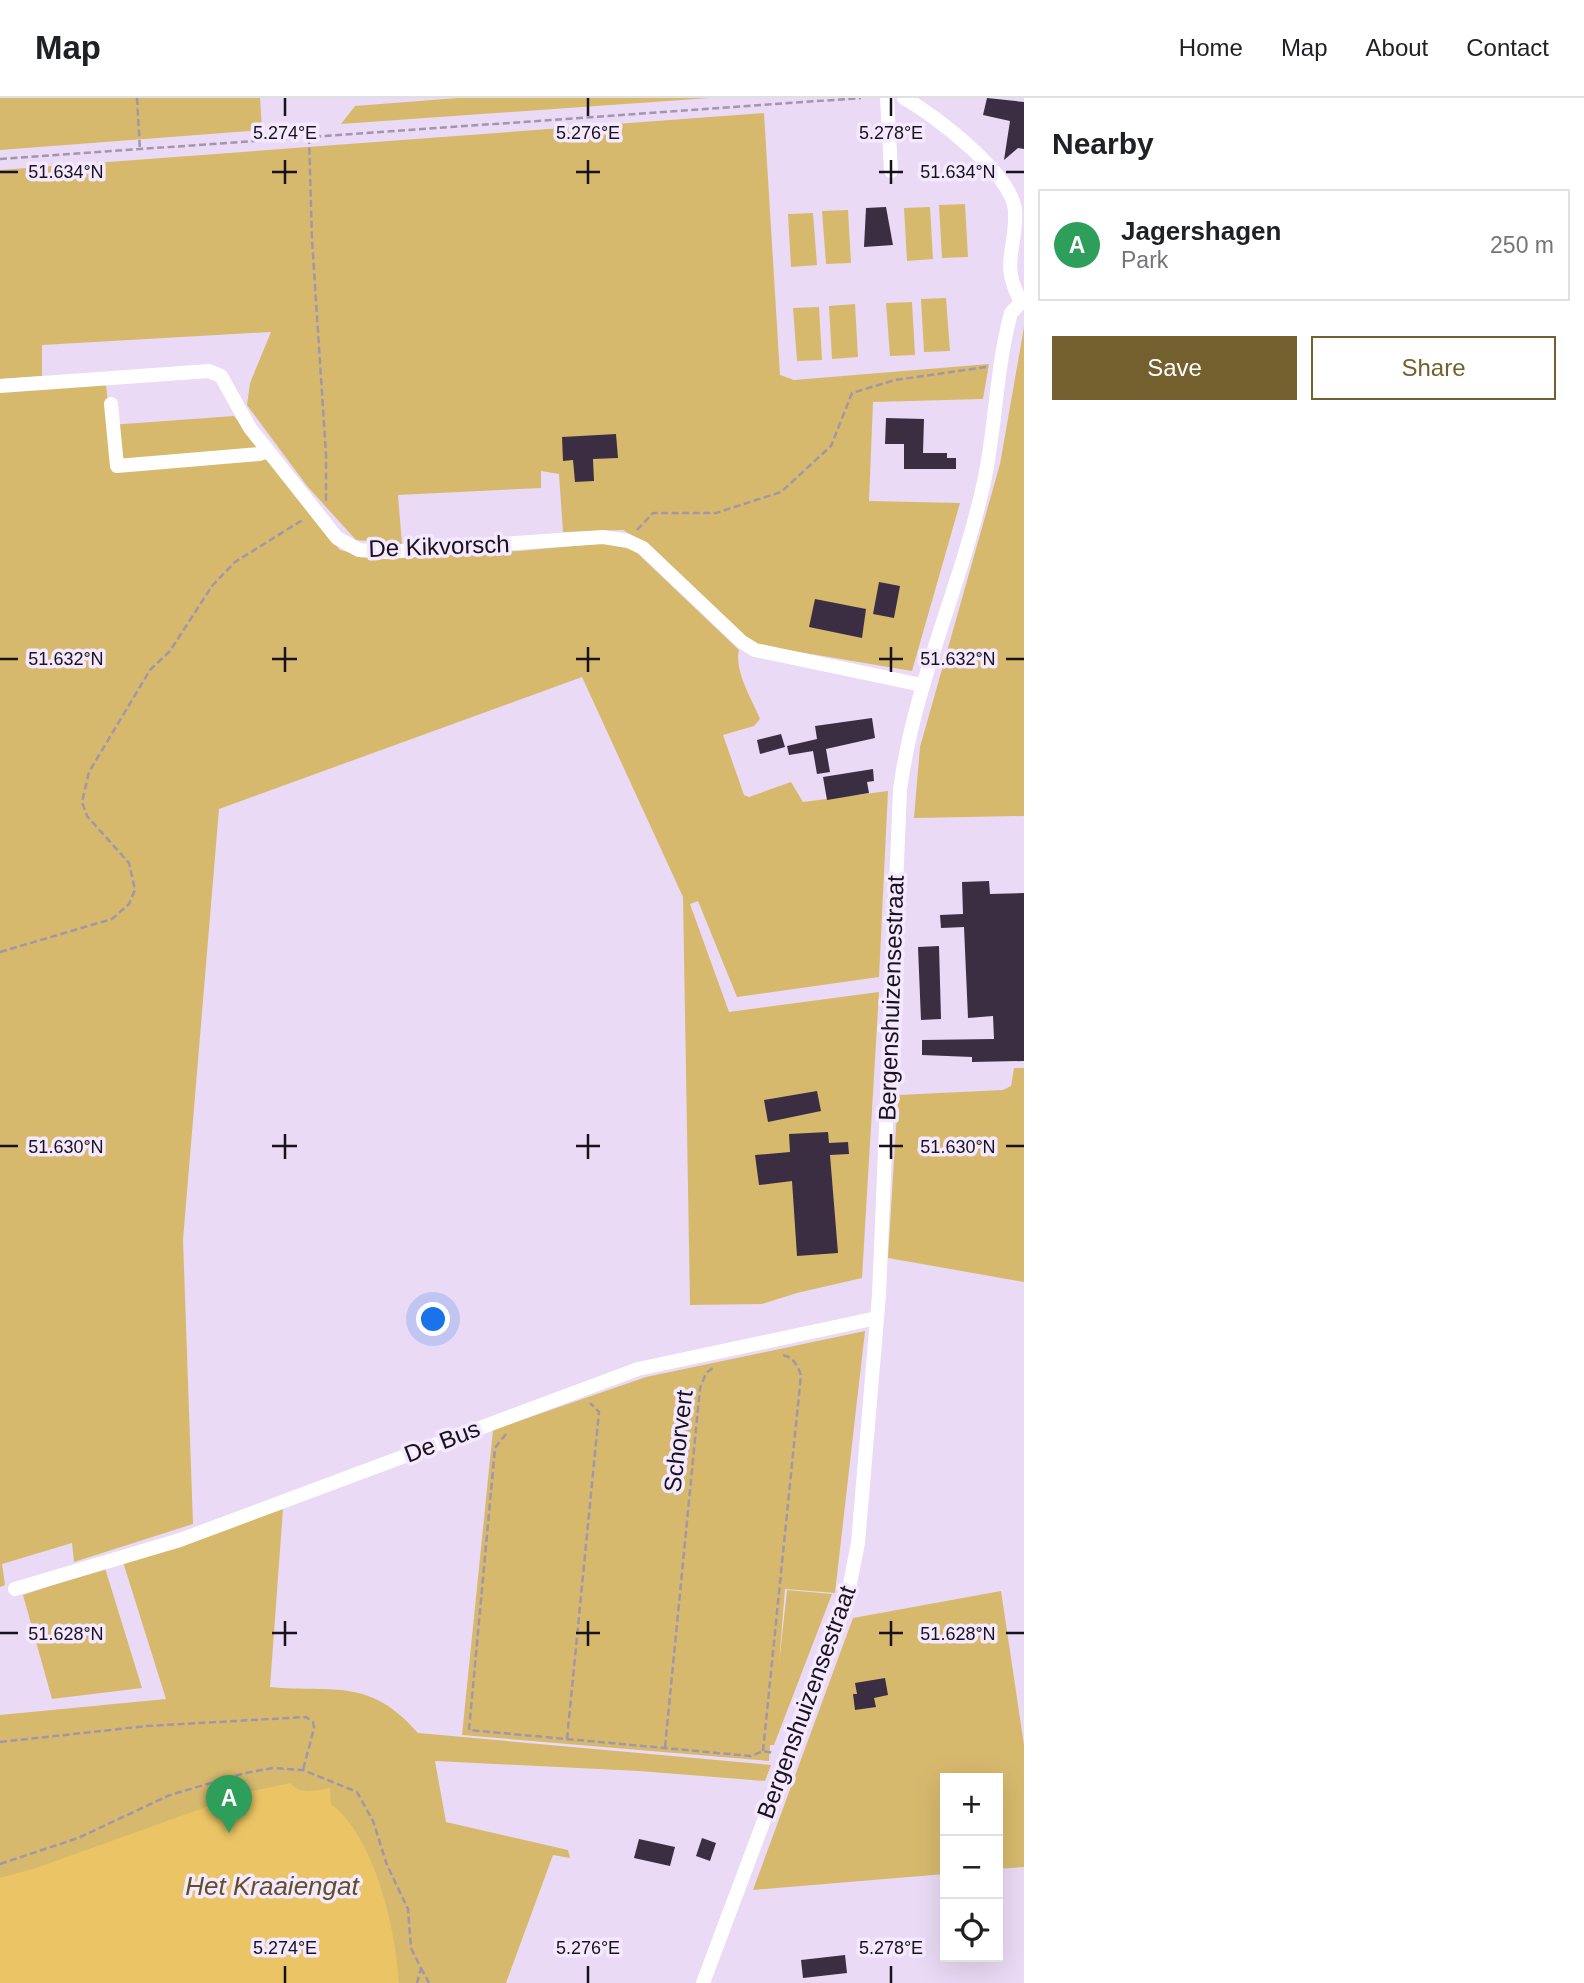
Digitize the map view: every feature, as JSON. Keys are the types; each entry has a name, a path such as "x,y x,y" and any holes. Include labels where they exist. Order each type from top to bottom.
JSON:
{"street":[{"path":"887,98 891,170"},
{"path":"904,98 924,108 953,132 1004,184 1013,197 1015,221 1010,280 1022,300"},
{"name":"Bergenshuizensestraat","path":"703,1983 847,1599 858,1543 877,1318 900,790 906,740 968,544 984,482 1011,313 1022,300"},
{"name":"De Kikvorsch","path":"0,386 209,371 221,376 241,414 316,513 337,538 359,550 386,552 603,537 628,541 654,558 742,642 755,650 922,685"},
{"path":"111,404 117,466 268,451"},
{"name":"De Bus","path":"15,1589 180,1540 638,1368 877,1318"}],"path":[{"path":"137,98 140,150"},
{"path":"0,159 861,98"},
{"path":"0,952 112,919 129,904 135,890 130,863 87,816 82,802 89,772 150,670 170,651 212,586 235,562 316,513 322,508 328,495 309,137"},
{"path":"628,541 653,513 716,513 781,492 831,446 852,393 895,380 1002,364"},
{"path":"763,1751 801,1375 798,1365 787,1355 772,1354"},
{"name":"Schorvert","path":"665,1748 699,1388 706,1373 715,1366"},
{"path":"567,1739 598,1412 594,1404 582,1402"},
{"path":"510,1431 500,1439 495,1448 469,1730 751,1756 763,1751 788,1755"},
{"path":"0,1742 147,1726 306,1717 313,1722 314,1728 303,1770"},
{"path":"0,1864 78,1838 170,1796 272,1768 303,1770 356,1792 373,1821 387,1865 408,1909 411,1948 429,1983"},
{"path":"417,1983 421,1968"}],"shaded area":[{"path":"0,98 260,98 262,130 0,150"},
{"path":"458,98 710,98 341,124 355,106"},
{"path":"764,113 780,375 794,380 989,364 983,399 873,402 869,501 960,503 912,671 758,645 746,639 633,536 623,530 563,532 559,474 541,471 541,488 398,495 402,544 356,540 307,486 247,405 250,383 271,332 42,345 42,376 0,379 0,170"},
{"path":"965,204 968,257 942,258 939,205"},
{"path":"930,207 933,259 907,261 904,208"},
{"path":"848,210 851,263 826,264 822,211"},
{"path":"813,213 817,265 791,267 788,214"},
{"path":"946,298 950,351 924,352 921,299"},
{"path":"912,302 915,355 890,356 886,303"},
{"path":"855,304 858,357 832,359 829,306"},
{"path":"819,307 822,360 797,361 793,308"},
{"path":"1024,327 1024,816 914,818 920,747 1000,464"},
{"path":"106,384 110,425 234,416 340,550 373,558 519,551 617,542 633,549 739,650 741,676 760,719 754,726 723,735 744,795 749,797 791,782 803,802 888,791 879,977 737,997 698,901 690,904 729,1012 879,992 862,1278 762,1304 690,1305 683,897 582,677 219,809 183,1240 193,1524 74,1562 72,1543 2,1564 5,1585 0,1587 0,392"},
{"path":"1014,1068 1024,1068 1024,1282 888,1258 898,1095 1003,1090 1011,1086"},
{"path":"865,1331 835,1593 785,1589 779,1664 787,1590 832,1594 774,1745 770,1745 769,1761 462,1735 493,1430 646,1377"},
{"path":"283,1509 270,1687 332,1689 367,1695 400,1715 418,1733 771,1765 765,1781 639,1771 435,1761 446,1822 568,1850 570,1858 553,1855 506,1983 0,1983 0,1715 166,1699 123,1562"},
{"path":"105,1568 142,1688 52,1699 23,1595"},
{"path":"1001,1591 1024,1745 1024,1867 1003,1869 1003,1773 940,1773 940,1874 753,1890 853,1618"}],"water":[{"name":"Het Kraaiengat","path":"291,1783 304,1791 330,1788 331,1804 360,1838 371,1861 388,1912 399,1983 0,1983 0,1878 36,1868 248,1792"}],"building":[{"path":"987,98 1024,102 1024,149 1018,148 1004,160 1010,121 983,115"},
{"path":"886,207 893,245 864,247 866,208"},
{"path":"886,418 924,419 923,453 947,453 947,458 956,458 956,469 904,469 904,444 885,444"},
{"path":"616,434 618,458 593,459 594,481 575,482 573,460 563,461 562,437"},
{"path":"879,582 900,586 894,618 873,614"},
{"path":"815,599 866,609 862,638 809,627"},
{"path":"872,718 875,738 826,749 830,772 817,774 813,751 789,755 787,746 817,739 815,726"},
{"path":"781,734 785,747 760,754 757,740"},
{"path":"873,769 874,781 867,782 869,793 827,800 823,777"},
{"path":"989,881 990,894 1024,893 1024,1061 972,1062 972,1057 922,1055 922,1040 994,1039 993,1016 968,1018 964,927 941,928 940,915 963,914 962,882"},
{"path":"939,946 941,1019 921,1020 918,947"},
{"path":"817,1091 821,1111 768,1122 764,1100"},
{"path":"828,1132 829,1143 848,1142 849,1154 830,1155 838,1253 797,1256 792,1181 759,1185 755,1155 790,1152 789,1134"},
{"path":"885,1678 888,1695 874,1698 876,1707 855,1710 855,1683"},
{"path":"702,1838 716,1843 710,1861 696,1856"},
{"path":"639,1839 675,1847 670,1866 634,1858"},
{"path":"845,1955 847,1973 803,1978 801,1960"}],"place":[{"name":"Jagershagen","path":"229,1833"}]}
